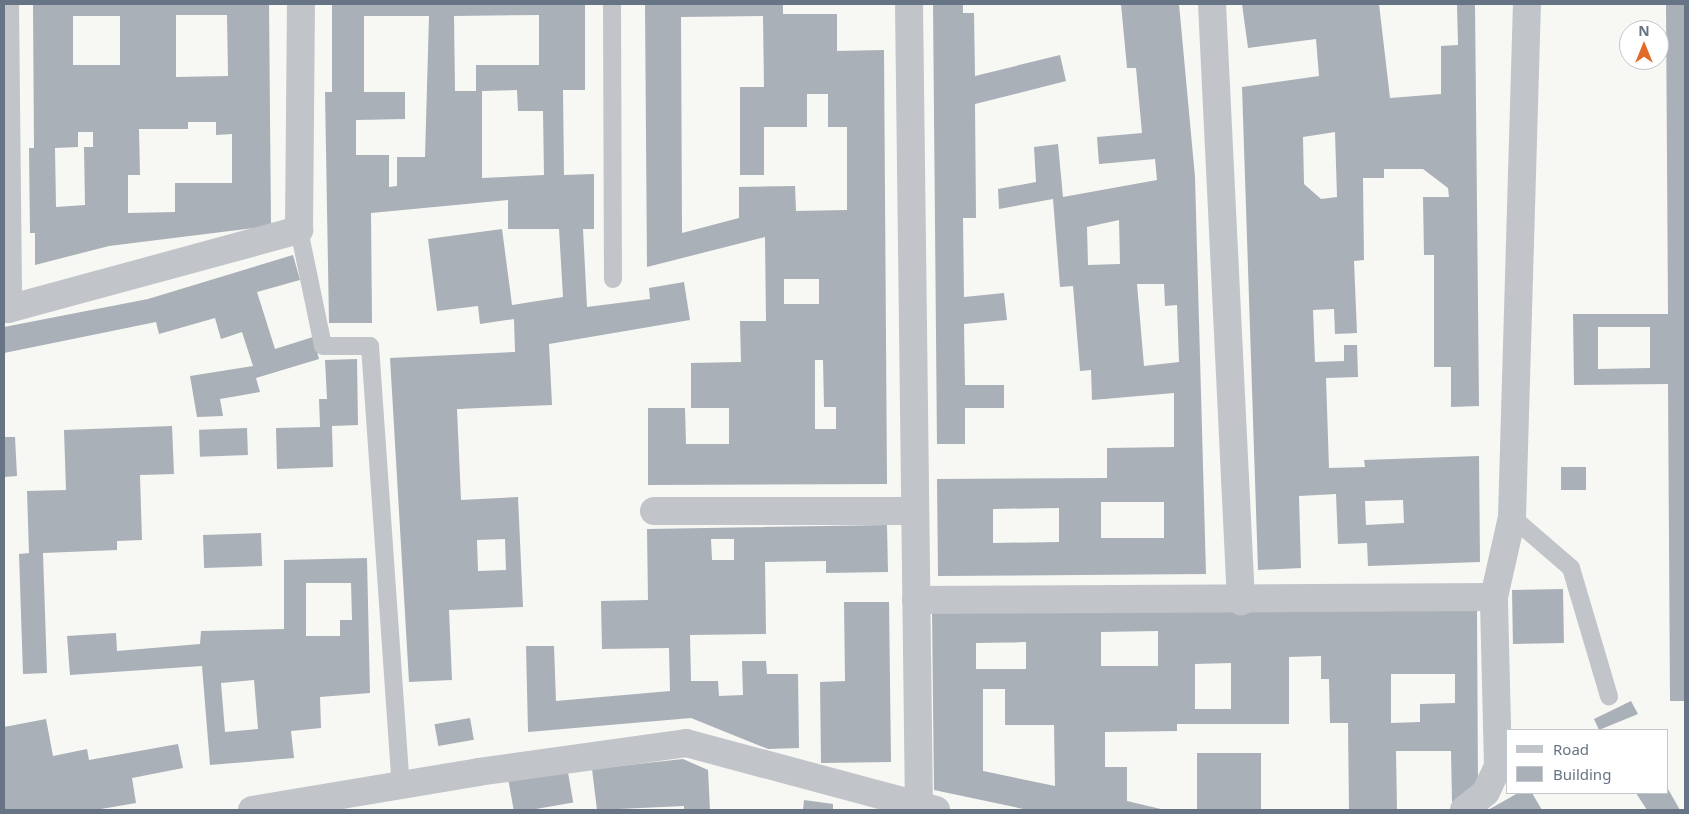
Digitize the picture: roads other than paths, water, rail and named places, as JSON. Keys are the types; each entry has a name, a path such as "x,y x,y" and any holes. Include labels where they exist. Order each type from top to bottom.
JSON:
{"street":[{"path":"5,4 8,309 298,230 301,4"},
{"path":"252,810 401,784 686,743 927,808 916,600 909,4"},
{"path":"1212,4 1241,601"},
{"path":"1464,810 1486,792 1498,766 1494,597 1512,517 1527,4"},
{"path":"654,511 915,511"},
{"path":"916,600 1241,601 1494,597"}],"lane":[{"path":"612,4 613,279"},
{"path":"298,230 323,346 370,346 401,784"},
{"path":"1512,517 1571,568 1609,696"}]}
